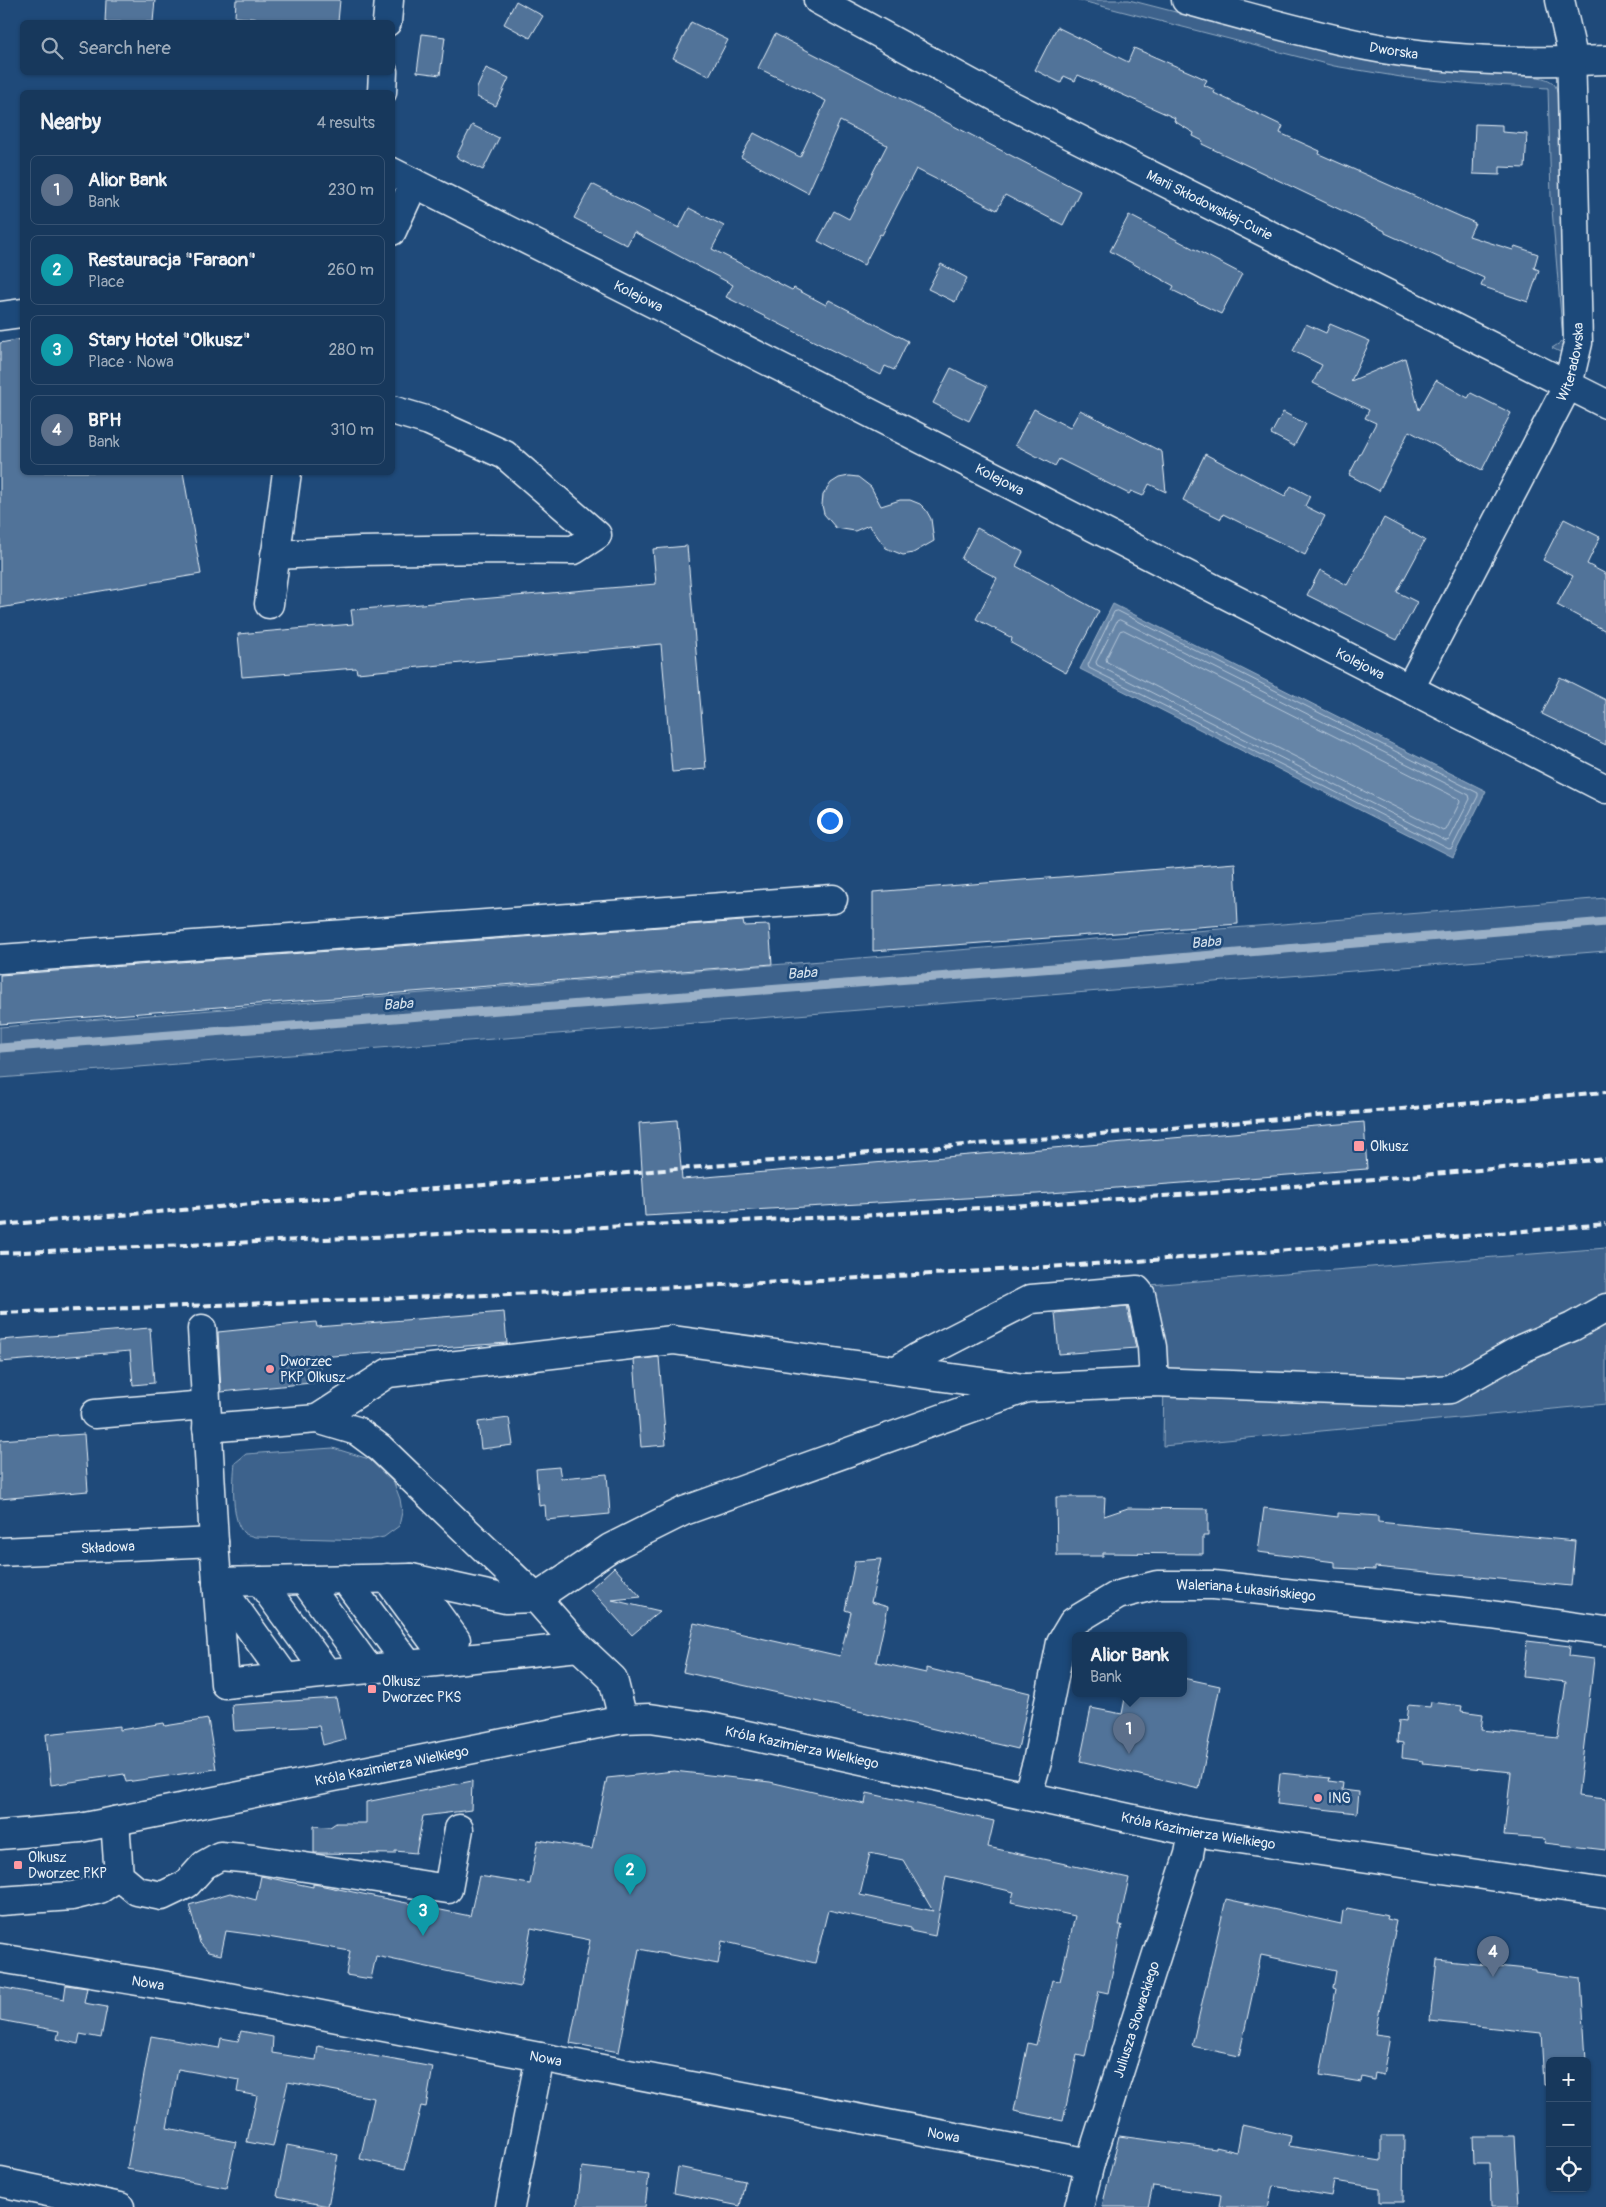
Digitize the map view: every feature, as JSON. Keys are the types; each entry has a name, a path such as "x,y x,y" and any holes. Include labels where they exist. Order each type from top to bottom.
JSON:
{"street":[{"path":"387,20 388,0"},
{"name":"Marii Skłodowskiej-Curie","path":"818,0 1007,103 1606,404"},
{"name":"Dworska","path":"1186,0 1368,46 1453,57 1571,61 1606,60"},
{"name":"Witeradowska","path":"1410,688 1568,385 1578,343 1570,38 1560,0"},
{"path":"382,90 383,75"},
{"path":"395,218 404,178"},
{"name":"Kolejowa","path":"404,178 786,370 1606,789"},
{"path":"0,316 20,313"},
{"path":"275,555 378,550 574,550 596,534 505,455 429,421 395,411"},
{"path":"269,604 287,475"},
{"path":"0,958 833,899"},
{"path":"897,1370 918,1357 1031,1300 1137,1290 1141,1295 1152,1347 1154,1382"},
{"path":"317,1419 388,1373 673,1340 1027,1388 1154,1382 1415,1392 1450,1389 1523,1348 1572,1327 1606,1308"},
{"path":"202,1329 214,1542 313,1580 506,1599 536,1598 610,1548 684,1511 1027,1388"},
{"path":"95,1414 317,1419 357,1431 380,1448 536,1598 579,1647 613,1679 623,1719"},
{"name":"Składowa","path":"0,1552 214,1542"},
{"path":"313,1580 377,1667"},
{"path":"313,1580 225,1684 579,1647"},
{"path":"313,1580 377,1667"},
{"path":"313,1580 377,1667"},
{"path":"313,1580 377,1667"},
{"path":"313,1580 377,1667"},
{"name":"Waleriana Łukasińskiego","path":"1028,1794 1037,1762 1061,1642 1073,1622 1118,1595 1158,1586 1213,1585 1491,1615 1606,1631"},
{"name":"Króla Kazimierza Wielkiego","path":"0,1835 80,1828 623,1719 650,1718 705,1726 1028,1794 1193,1832 1606,1893"},
{"path":"115,1821 120,1876 137,1891 162,1896 186,1884 204,1865 220,1856 253,1859 448,1889 459,1829"},
{"name":"Juliusza Słowackiego","path":"1079,2207 1090,2163 1189,1854 1193,1832"},
{"path":"0,1901 72,1896 100,1889 120,1876"},
{"name":"Nowa","path":"0,1958 192,1990 1090,2163"},
{"path":"510,2207 540,2057"},
{"path":"0,2182 120,2207"}],"shaded area":[{"path":"1078,0 1129,0 1335,53 1409,67 1538,77 1551,82 1555,85 1558,94 1568,345 1566,352 1560,352 1552,348 1563,341 1551,197 1548,88 1407,78 1334,66"},
{"path":"1606,898 1606,951 0,1078 0,1027"},
{"path":"1606,1248 1606,1404 1163,1446 1164,1372 1149,1285"},
{"path":"333,1448 369,1459 394,1483 400,1499 402,1512 399,1526 384,1537 369,1540 255,1537 244,1533 237,1520 235,1510 235,1463 246,1454"}],"water":[{"path":"1113,604 1486,791 1453,857 1080,669"}],"building":[{"path":"106,0 155,0 153,20 105,20"},
{"path":"236,0 340,0 338,20 276,20 235,17"},
{"path":"516,1 543,16 530,38 504,24"},
{"path":"691,22 728,40 709,76 673,58"},
{"path":"1057,27 1128,62 1134,48 1207,80 1204,85 1215,90 1214,93 1283,126 1280,133 1320,151 1319,154 1475,223 1469,236 1513,250 1515,246 1538,254 1534,268 1539,270 1528,302 1481,286 1484,278 1385,233 1385,231 1202,144 1203,141 1193,136 1194,133 1174,121 1175,118 1078,75 1075,81 1064,76 1061,83 1035,70"},
{"path":"422,34 445,37 440,75 417,72"},
{"path":"775,34 1080,191 1063,225 1005,195 997,210 916,169 882,235 880,234 864,265 818,241 834,211 849,219 887,145 840,121 808,193 741,157 754,133 800,157 826,101 758,68"},
{"path":"486,68 509,78 496,106 477,97 477,88"},
{"path":"1475,124 1502,125 1502,132 1527,134 1525,168 1500,167 1500,175 1473,174"},
{"path":"472,125 499,138 483,170 456,157"},
{"path":"592,184 679,228 689,208 724,226 712,249 792,290 794,288 826,305 829,300 908,341 894,370 885,366 881,375 726,297 733,285 634,232 627,245 574,218"},
{"path":"1129,215 1242,274 1221,314 1172,290 1174,286 1110,251"},
{"path":"941,264 967,278 955,302 928,289"},
{"path":"1306,324 1326,333 1330,324 1370,341 1351,381 1405,358 1419,410 1436,380 1468,398 1471,393 1511,413 1482,470 1409,431 1379,491 1349,475 1376,423 1365,418 1369,410 1313,383 1322,365 1293,351"},
{"path":"20,339 20,475 184,475 201,574 0,608 0,343"},
{"path":"951,368 987,386 969,421 933,403"},
{"path":"1034,409 1070,428 1080,410 1162,452 1166,492 1149,484 1143,496 1131,491 1129,494 1059,459 1055,466 1015,445"},
{"path":"1283,412 1306,424 1294,446 1271,434"},
{"path":"1205,454 1285,496 1291,486 1310,496 1305,506 1325,516 1305,555 1223,514 1221,519 1183,500"},
{"path":"858,477 871,487 881,506 900,500 910,500 920,504 931,519 934,541 913,553 903,555 886,548 869,525 855,531 836,528 824,514 822,505 823,495 831,483 839,478"},
{"path":"1384,518 1425,540 1397,592 1417,602 1397,640 1307,595 1320,570 1347,585"},
{"path":"1564,519 1600,537 1587,564 1606,574 1606,631 1557,605 1573,576 1543,560"},
{"path":"977,528 1023,552 1016,566 1099,611 1066,673 1011,643 1012,638 976,619 997,578 961,559"},
{"path":"687,546 706,769 672,772 661,644 357,673 356,668 242,677 238,634 353,624 351,610 656,584 653,549"},
{"path":"1560,677 1606,700 1606,745 1542,714"},
{"path":"1235,863 1238,924 873,951 873,892"},
{"path":"743,921 744,926 769,925 772,964 0,1024 0,975"},
{"path":"677,1120 682,1179 1364,1122 1367,1169 1037,1194 645,1216 639,1123"},
{"path":"1127,1306 1136,1348 1059,1354 1055,1313"},
{"path":"504,1312 507,1343 319,1357 321,1382 221,1392 218,1332 316,1322 317,1327"},
{"path":"150,1328 154,1383 133,1385 130,1351 0,1362 0,1340"},
{"path":"659,1357 666,1445 641,1447 634,1360"},
{"path":"509,1418 513,1445 481,1449 478,1422"},
{"path":"84,1434 88,1491 0,1499 0,1440"},
{"path":"559,1467 561,1478 607,1474 610,1514 546,1520 545,1505 539,1506 536,1469"},
{"path":"1056,1497 1105,1497 1104,1516 1128,1508 1208,1509 1208,1536 1203,1536 1203,1554 1103,1553 1103,1556 1057,1556"},
{"path":"1264,1508 1338,1517 1338,1513 1378,1516 1378,1522 1575,1541 1571,1586 1375,1567 1375,1570 1335,1568 1335,1562 1258,1552"},
{"path":"881,1559 871,1602 888,1607 876,1662 926,1673 926,1668 1030,1693 1018,1749 683,1672 694,1623 840,1656 851,1612 845,1610 855,1561"},
{"path":"614,1567 641,1597 612,1600 660,1611 632,1635 590,1589"},
{"path":"1527,1641 1570,1646 1569,1656 1594,1659 1578,1796 1606,1799 1606,1850 1544,1843 1545,1839 1504,1836 1511,1772 1423,1763 1424,1761 1402,1758 1403,1743 1397,1742 1399,1720 1406,1721 1408,1705 1430,1707 1431,1702 1462,1706 1461,1711 1483,1714 1481,1730 1558,1738 1566,1682 1523,1677"},
{"path":"1187,1679 1220,1686 1199,1789 1080,1761 1091,1708 1122,1714 1125,1697 1187,1697"},
{"path":"336,1698 345,1739 323,1745 319,1726 234,1731 232,1705"},
{"path":"208,1719 216,1769 126,1782 124,1774 51,1785 46,1734 120,1726 120,1730 164,1723 165,1726"},
{"path":"674,1771 770,1782 865,1804 867,1793 994,1821 988,1847 1129,1878 1119,1925 1122,1925 1108,1993 1099,1991 1085,2057 1077,2055 1063,2121 1014,2111 1028,2043 1036,2045 1052,1980 1060,1981 1075,1916 1011,1902 1014,1892 946,1876 935,1936 911,1931 911,1928 828,1910 815,1963 722,1941 718,1964 639,1949 619,2052 570,2043 590,1940 531,1928 520,1987 376,1956 371,1979 346,1975 350,1951 256,1935 226,1931 221,1955 208,1952 200,1943 189,1905 230,1893 256,1900 261,1876 313,1887 313,1884 319,1885 470,1916 479,1876 530,1884 538,1840 592,1849 607,1778","holes":["870,1853 903,1860 933,1911 860,1895"]},
{"name":"ING","path":"1280,1773 1330,1778 1329,1781 1343,1783 1342,1790 1359,1792 1357,1813 1277,1804"},
{"path":"472,1781 471,1810 423,1816 416,1853 395,1851 395,1854 314,1853 314,1826 330,1827 336,1823 366,1823 366,1802"},
{"path":"1226,1899 1341,1924 1343,1910 1346,1911 1347,1908 1388,1916 1387,1919 1396,1921 1375,2034 1390,2036 1383,2075 1375,2073 1374,2080 1362,2077 1361,2082 1320,2075 1336,1989 1333,1988 1336,1971 1261,1955 1239,2056 1192,2046"},
{"path":"1437,1960 1536,1970 1536,1972 1581,1978 1586,2057 1546,2057 1546,2085 1544,2085 1541,2033 1430,2021"},
{"path":"66,1985 87,1988 84,2003 107,2007 101,2038 80,2034 78,2044 57,2039 59,2031 0,2020 0,1987 64,1999"},
{"path":"241,2031 273,2037 272,2053 316,2060 318,2046 433,2067 426,2107 421,2106 405,2169 360,2159 374,2098 288,2082 273,2147 247,2142 257,2096 237,2092 239,2080 178,2069 167,2128 236,2142 226,2188 127,2169 151,2036 219,2048 221,2038 238,2041"},
{"path":"1242,2125 1291,2136 1289,2146 1381,2161 1381,2136 1404,2136 1403,2202 1380,2202 1380,2188 1334,2181 1331,2196 1273,2186 1268,2207 1219,2207 1221,2195 1153,2186 1148,2207 1102,2207 1119,2136 1216,2149 1216,2147 1237,2152"},
{"path":"1473,2136 1515,2136 1519,2207 1491,2207 1490,2164 1474,2164"},
{"path":"287,2145 338,2155 328,2206 277,2196"},
{"path":"582,2167 649,2175 645,2207 577,2207"},
{"path":"678,2167 745,2181 740,2206 674,2193"}],"waterway":[{"name":"Baba","path":"0,1048 1094,965 1606,922"}],"railway":[{"path":"0,1225 1606,1092"},
{"path":"0,1253 858,1216 1225,1192 1606,1159"},
{"path":"0,1313 420,1298 936,1274 1223,1255 1606,1224"}],"place":[{"name":"Olkusz","path":"1359,1146"},
{"name":"Dworzec PKP Olkusz","path":"270,1369"},
{"name":"Olkusz Dworzec PKS","path":"372,1689"},
{"name":"Alior Bank","path":"1129,1754"},
{"name":"ING","path":"1318,1798"},
{"name":"Olkusz Dworzec PKP","path":"18,1865"},
{"name":"Restauracja \"Faraon\"","path":"630,1895"},
{"name":"Stary Hotel \"Olkusz\"","path":"423,1936"},
{"name":"BPH","path":"1493,1977"}]}
